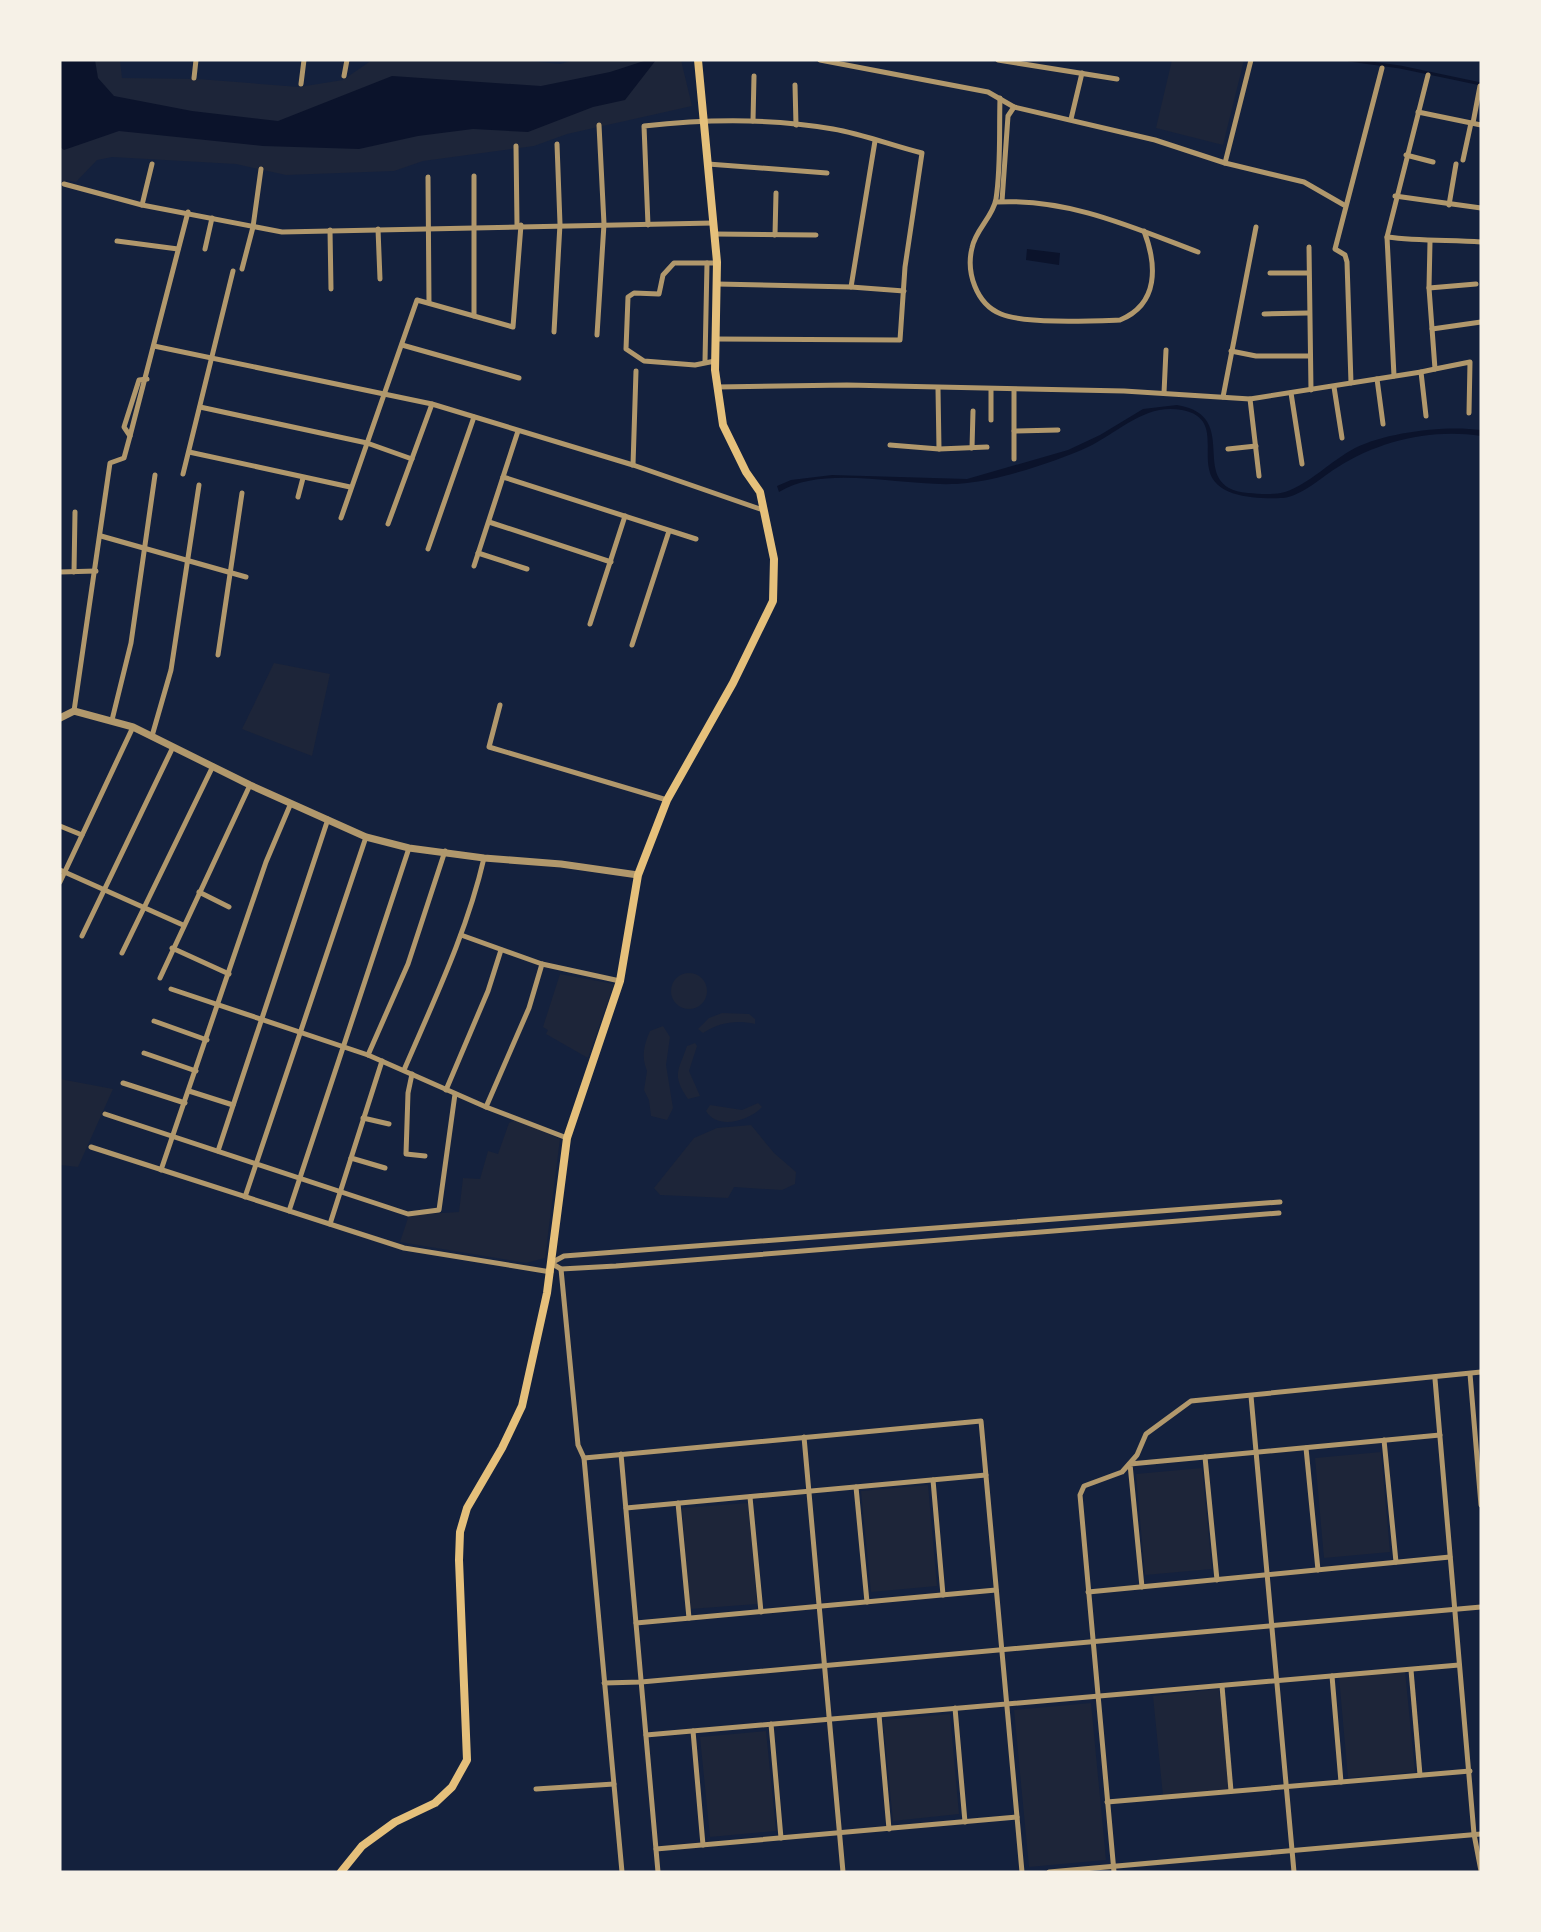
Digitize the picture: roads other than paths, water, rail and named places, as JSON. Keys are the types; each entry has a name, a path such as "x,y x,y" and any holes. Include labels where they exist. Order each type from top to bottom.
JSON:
{"main road":[{"path":"341,1872 362,1846 395,1822 435,1803 452,1787 467,1760 459,1560 460,1532 467,1508 502,1448 522,1406 551,1267 567,1138 620,981 638,875 668,800 733,683 773,600 774,560 760,492 744,470 723,425 717,387 715,339 717,284 712,263 714,234 698,60"}],"street":[{"path":"194,78 196,60"},
{"path":"301,84 304,60"},
{"path":"344,76 347,60"},
{"path":"820,60 988,92 1014,107 1155,140 1225,163 1304,182 1344,205"},
{"path":"998,60 1117,79"},
{"path":"1225,163 1251,60"},
{"path":"1351,383 1347,262 1345,255 1335,249 1344,205 1382,68"},
{"path":"1071,119 1082,73"},
{"path":"1394,376 1387,237 1395,196 1428,75"},
{"path":"753,121 754,76"},
{"path":"795,85 796,125"},
{"path":"1463,159 1480,86"},
{"path":"999,201 1000,98"},
{"path":"1014,107 1008,116 999,201 976,234 971,249 970,271 976,290 986,304 1000,314 1011,317 1120,320 1134,315 1148,295 1155,268 1144,231"},
{"path":"1418,112 1481,124"},
{"path":"648,225 644,126 704,119 796,125 835,129 922,153 905,267 900,340 715,339"},
{"path":"597,335 604,224 599,125"},
{"path":"851,287 875,141"},
{"path":"554,332 560,224 557,144"},
{"path":"341,518 417,300 513,327 519,225 516,146"},
{"path":"1406,155 1433,162"},
{"path":"142,205 152,164"},
{"path":"708,164 827,173"},
{"path":"1449,205 1456,164"},
{"path":"242,268 253,227 261,169"},
{"path":"474,176 474,316"},
{"path":"428,177 429,303"},
{"path":"64,184 142,205 188,212 282,232 560,224 713,223"},
{"path":"775,235 776,194"},
{"path":"1395,196 1481,208"},
{"path":"999,201 1035,201 1098,215 1198,252"},
{"path":"74,711 110,464 124,458 147,379 188,212"},
{"path":"205,249 212,218"},
{"path":"1222,397 1256,227"},
{"path":"378,229 380,279"},
{"path":"330,230 332,289"},
{"path":"714,234 816,235"},
{"path":"1387,237 1430,242 1444,240 1481,242"},
{"path":"117,241 178,249"},
{"path":"1430,242 1429,288 1435,369"},
{"path":"1308,247 1308,356 1311,390"},
{"path":"705,361 712,263 674,263 663,275 659,294 634,293 628,297 626,349 644,361 695,365 705,361 715,361"},
{"path":"183,474 233,271"},
{"path":"1270,273 1307,273"},
{"path":"717,284 851,287 904,291"},
{"path":"1429,288 1476,284"},
{"path":"1264,314 1308,313"},
{"path":"1432,329 1481,322"},
{"path":"402,345 519,378"},
{"path":"154,346 432,404 633,465 763,510"},
{"path":"1164,393 1166,350"},
{"path":"1231,351 1256,356 1308,356"},
{"path":"717,387 847,386 1164,393 1250,399 1334,387 1470,362 1469,413"},
{"path":"633,465 636,371"},
{"path":"1421,372 1426,416"},
{"path":"130,436 124,427 128,412 139,380 147,379"},
{"path":"1377,379 1383,424"},
{"path":"1334,387 1342,438"},
{"path":"938,389 939,449"},
{"path":"991,390 991,420"},
{"path":"1014,390 1014,459"},
{"path":"1291,393 1302,464"},
{"path":"1250,399 1259,476"},
{"path":"388,524 432,404"},
{"path":"200,407 367,443 412,459"},
{"path":"972,448 973,411"},
{"path":"428,549 474,417"},
{"path":"1014,431 1058,430"},
{"path":"474,566 518,431"},
{"path":"890,445 939,449 987,447"},
{"path":"1228,449 1256,446"},
{"path":"189,452 350,487"},
{"path":"112,720 131,643 155,475"},
{"path":"503,477 696,539"},
{"path":"298,497 303,478"},
{"path":"152,736 171,670 199,486"},
{"path":"218,655 242,493"},
{"path":"74,572 75,512"},
{"path":"590,624 626,516"},
{"path":"489,522 610,562"},
{"path":"632,645 669,531"},
{"path":"101,536 246,577"},
{"path":"478,554 527,569"},
{"path":"60,572 96,571"},
{"path":"500,705 489,747 668,800"},
{"path":"60,718 74,711 133,727 366,837 409,848 484,858 561,864 638,875"},
{"path":"60,882 62,871 82,835 133,727"},
{"path":"82,936 173,747"},
{"path":"122,953 213,766"},
{"path":"160,978 250,784"},
{"path":"161,1170 219,1006 266,862 291,803"},
{"path":"218,1151 328,819"},
{"path":"60,826 82,835"},
{"path":"245,1197 366,837"},
{"path":"289,1211 409,848"},
{"path":"368,1055 408,964 445,851"},
{"path":"404,1070 461,935 475,896 484,858"},
{"path":"62,871 183,925"},
{"path":"199,892 229,908"},
{"path":"461,935 543,964 620,981"},
{"path":"172,948 229,974"},
{"path":"446,1090 488,991 501,950"},
{"path":"486,1107 529,1008 543,964"},
{"path":"171,989 368,1055 486,1107 567,1138"},
{"path":"154,1021 207,1040"},
{"path":"144,1053 196,1071"},
{"path":"330,1224 382,1061"},
{"path":"412,1074 408,1093 406,1154 425,1156"},
{"path":"123,1083 185,1102"},
{"path":"189,1091 233,1105"},
{"path":"105,1114 408,1214 439,1210 455,1094"},
{"path":"363,1118 389,1124"},
{"path":"91,1147 425,1253 561,1269 1279,1214"},
{"path":"351,1158 385,1168"},
{"path":"551,1267 564,1256 1280,1202"},
{"path":"561,1269 578,1445 584,1458 622,1872"},
{"path":"1113,1869 1080,1495 1084,1486 1122,1472 1130,1464 1146,1434 1191,1401 1435,1379 1481,1372"},
{"path":"1470,1374 1481,1505"},
{"path":"1435,1379 1474,1834 1481,1871"},
{"path":"1251,1396 1294,1872"},
{"path":"584,1458 981,1421 1022,1872"},
{"path":"1130,1464 1440,1435"},
{"path":"804,1437 843,1872"},
{"path":"1384,1440 1396,1562"},
{"path":"1306,1448 1318,1570"},
{"path":"621,1454 658,1872"},
{"path":"1205,1457 1217,1580"},
{"path":"1130,1464 1142,1587"},
{"path":"626,1508 986,1475"},
{"path":"933,1480 944,1595"},
{"path":"856,1487 867,1602"},
{"path":"750,1497 761,1612"},
{"path":"678,1503 688,1618"},
{"path":"1088,1592 1450,1557"},
{"path":"636,1623 996,1590"},
{"path":"604,1683 641,1682 1481,1607"},
{"path":"646,1735 1459,1665"},
{"path":"1411,1670 1420,1775"},
{"path":"1332,1676 1341,1782"},
{"path":"1222,1686 1231,1791"},
{"path":"955,1708 965,1822"},
{"path":"879,1715 889,1829"},
{"path":"771,1724 781,1838"},
{"path":"693,1731 704,1845"},
{"path":"1107,1802 1470,1771"},
{"path":"536,1789 614,1784"},
{"path":"656,1849 1017,1817"},
{"path":"1049,1872 1113,1869 1292,1850 1481,1834"}],"waterway":[{"path":"1349,60 1400,67 1481,84"}]}
